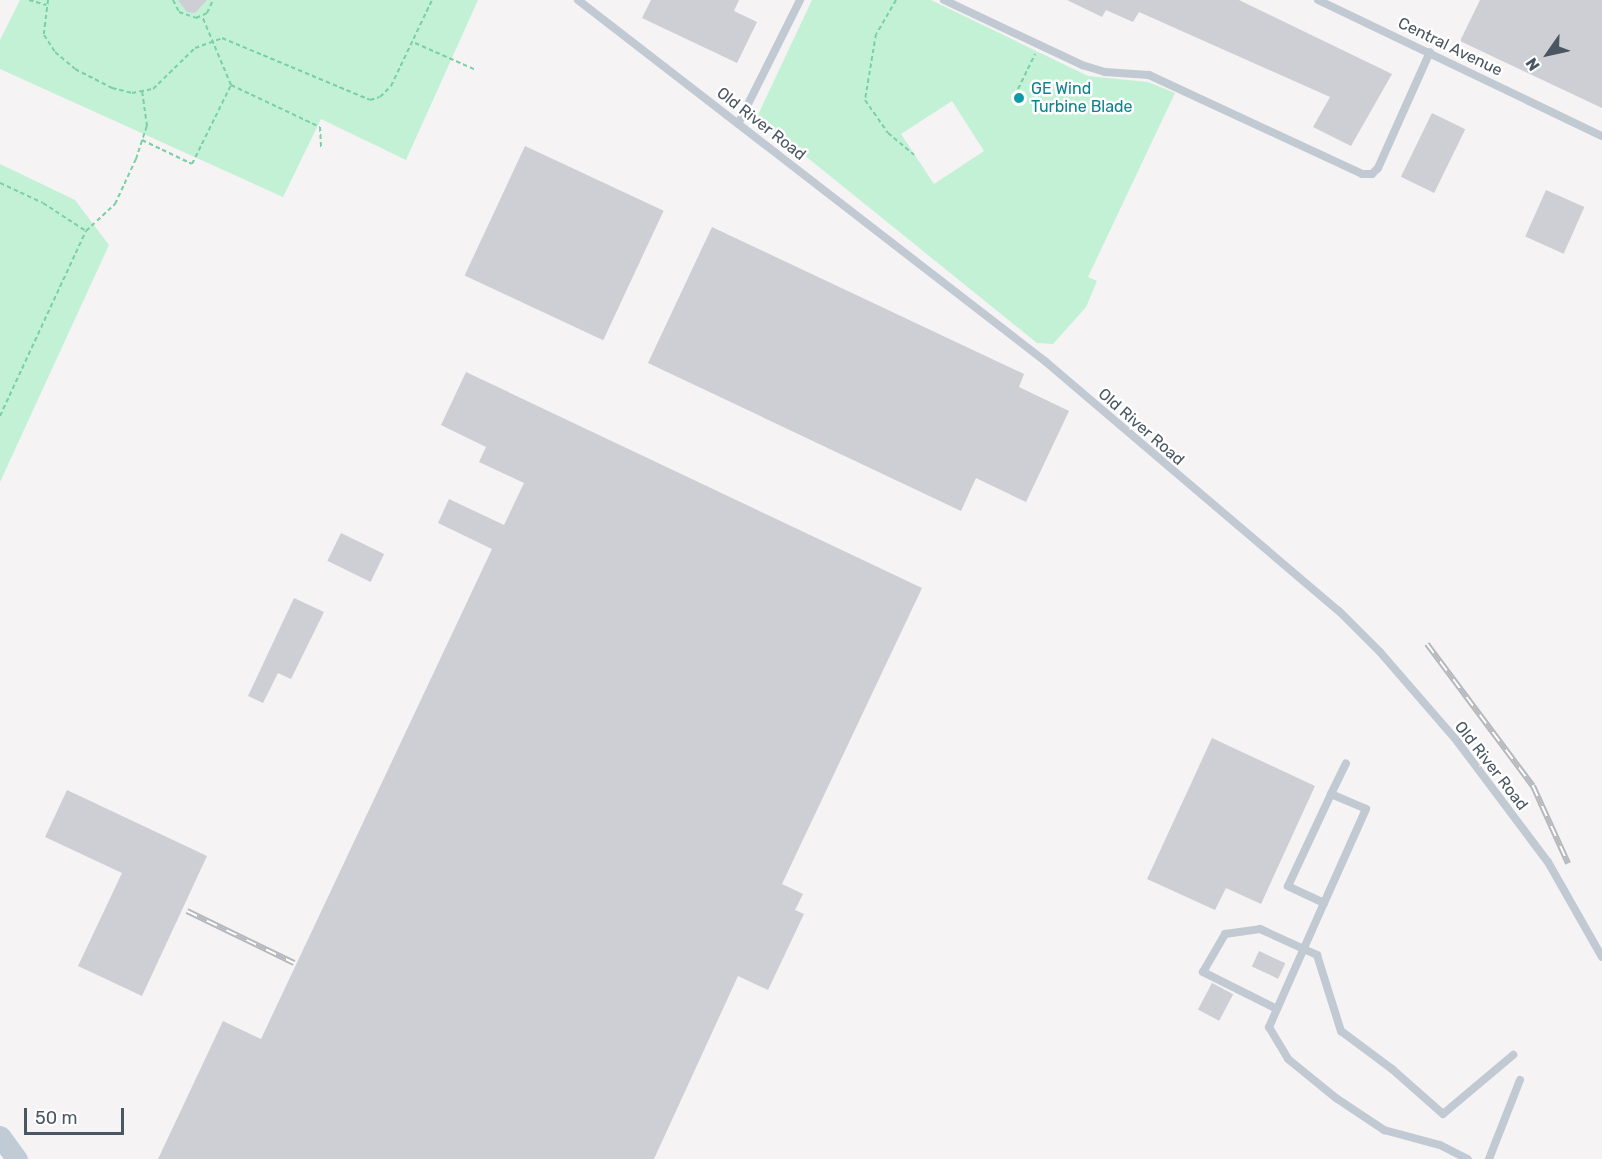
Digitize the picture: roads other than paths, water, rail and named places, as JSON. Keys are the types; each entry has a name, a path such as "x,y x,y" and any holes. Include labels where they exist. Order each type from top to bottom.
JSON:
{"main road":[{"path":"0,1136 17,1159"}],"lane":[{"name":"Old River Road","path":"578,0 1046,362 1347,619 1380,652 1456,741 1548,862 1602,957"},
{"path":"738,124 800,0"},
{"path":"944,0 1039,45 1105,72 1149,75 1362,174 1372,174 1378,168 1430,52"},
{"name":"Central Avenue","path":"1318,0 1602,136"},
{"path":"1324,903 1288,886 1346,763"},
{"path":"1331,794 1366,809 1269,1027 1288,1059 1336,1098 1384,1130 1440,1145 1468,1159"},
{"path":"1277,1008 1203,972 1225,934 1260,929 1305,947 1317,955 1341,1031 1392,1069 1443,1114 1513,1055"},
{"path":"1489,1159 1520,1080"}],"railway":[{"path":"1427,644 1533,786 1568,863"},
{"path":"187,911 294,963"}],"place":[{"name":"GE Wind Turbine Blade","path":"1019,98"}]}
